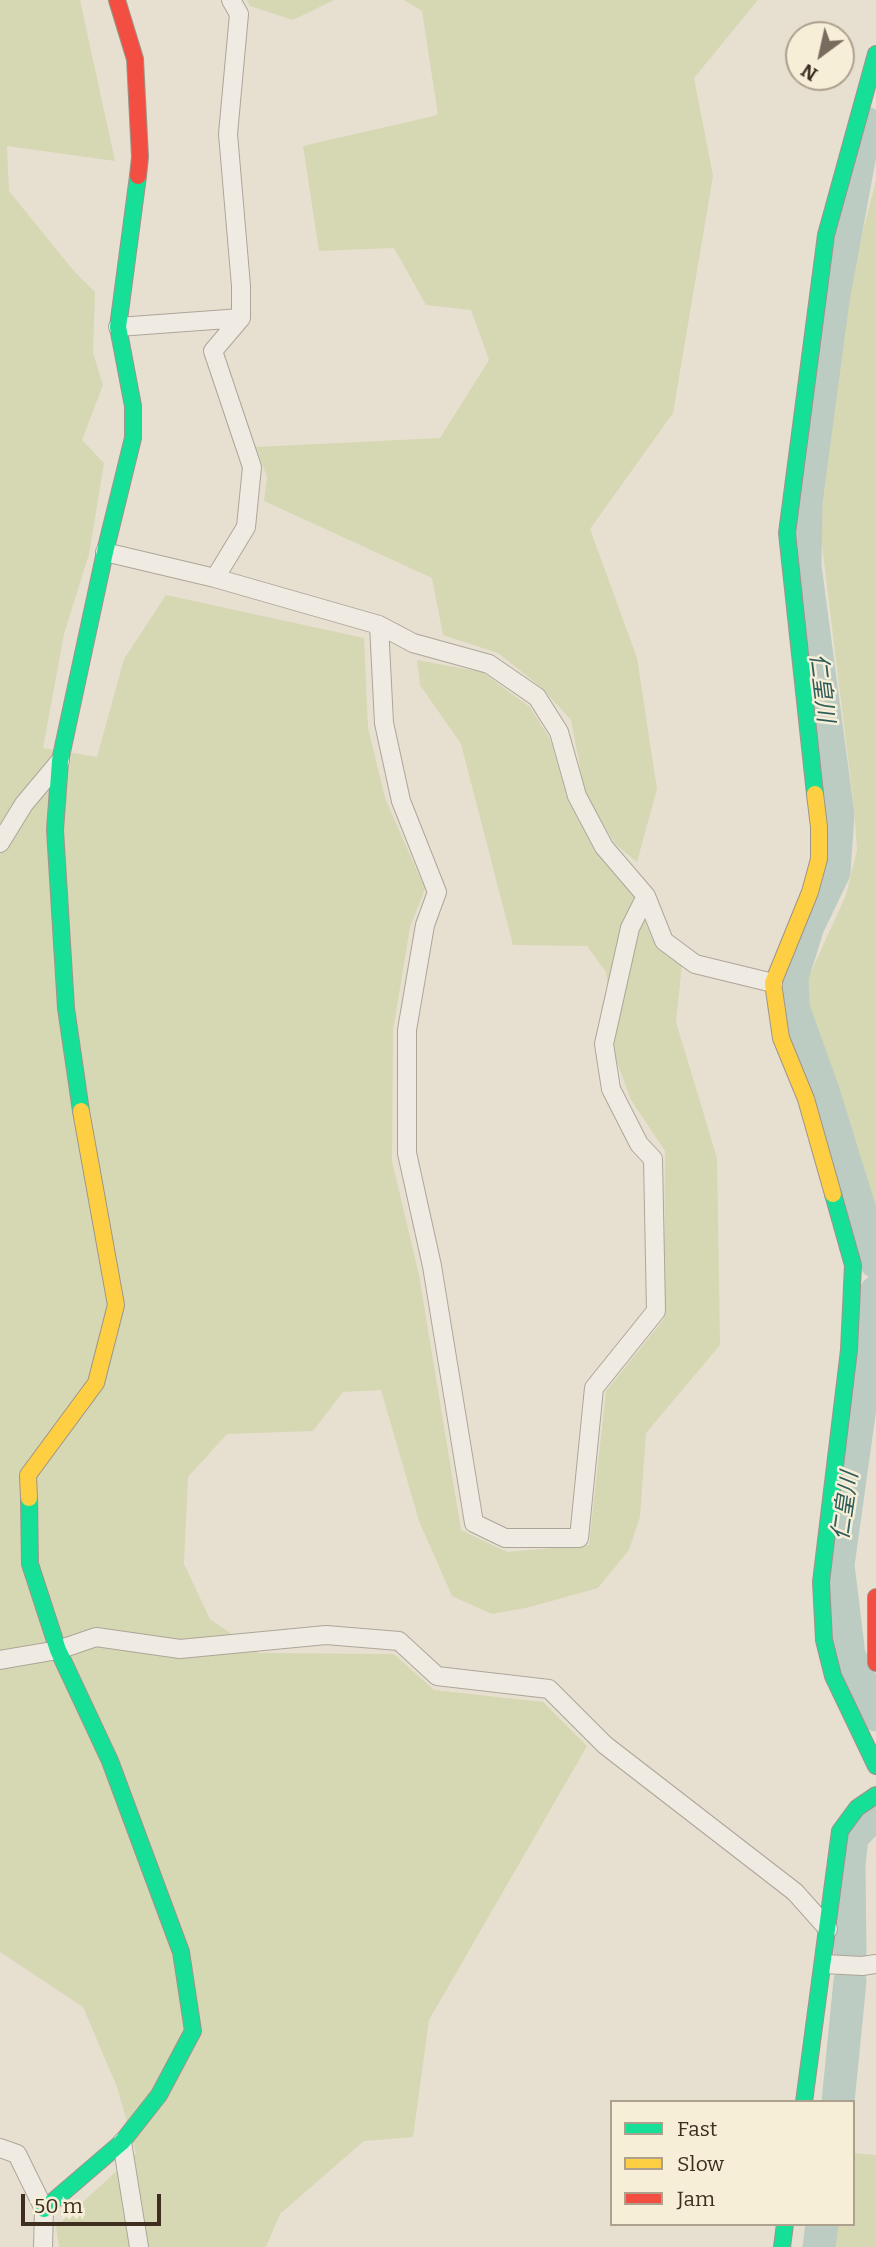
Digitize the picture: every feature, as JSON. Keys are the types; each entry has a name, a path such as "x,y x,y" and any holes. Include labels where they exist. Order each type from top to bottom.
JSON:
{"street":[{"path":"44,2209 122,2142 159,2095 193,2031 181,1952 110,1761 58,1650 30,1564 28,1475 96,1383 116,1305 86,1145 66,1008 55,830 61,761 105,552 133,438 133,406 118,327 140,157 135,59 117,0"},
{"path":"215,578 246,527 252,467 214,351 241,318 241,286 228,134 239,14 231,0"},
{"path":"876,54 826,234 794,467 788,533 818,814 819,859 810,892 774,983 781,1038 806,1099 853,1265 849,1350 821,1582 824,1640 833,1676 876,1766"},
{"path":"118,327 241,318"},
{"path":"105,552 215,578 379,625 413,643 489,664 537,697 559,732 577,796 604,847 646,896 664,941 695,964 774,983"},
{"path":"379,625 384,723 401,801 437,892 425,925 407,1030 407,1153 432,1266 474,1523 505,1538 579,1538 594,1388 656,1311 653,1159 639,1144 611,1089 604,1044 630,928 646,896"},
{"path":"0,843 24,804 61,761"},
{"path":"876,1597 876,1663"},
{"path":"0,1660 58,1650 96,1637 180,1649 326,1635 399,1641 437,1676 549,1689 605,1745 795,1892 828,1929"},
{"path":"804,2100 840,1831 857,1808 876,1795"},
{"path":"824,1964 876,1964"},
{"path":"122,2142 139,2247"},
{"path":"0,2148 18,2154 44,2209 43,2247"},
{"path":"782,2247 785,2226"}],"green space":[{"path":"0,0 80,0 115,161 7,146 9,191 73,270 95,292 93,353 103,385 82,440 104,463 89,554 64,634 43,748 97,757 124,659 166,595 364,638 368,728 385,798 425,889 410,927 393,1031 392,1161 419,1275 461,1530 507,1552 589,1545 606,1391 664,1319 665,1151 631,1100 615,1057 606,972 587,946 513,945 461,744 420,685 417,660 482,672 530,707 550,739 568,801 595,852 634,897 656,948 682,965 676,1022 717,1158 720,1345 646,1433 640,1517 629,1550 598,1588 530,1607 492,1614 452,1596 419,1521 381,1390 343,1392 313,1431 227,1434 188,1477 184,1564 210,1619 259,1653 394,1654 434,1690 543,1702 587,1746 429,2020 413,2137 364,2141 280,2214 266,2247 59,2247 56,2227 136,2153 117,2087 83,2007 0,1952"},
{"path":"247,0 334,0 293,20 250,6"},
{"path":"404,0 758,0 694,78 713,176 673,413 590,529 637,658 657,789 637,862 615,844 585,793 571,720 542,688 498,653 443,635 432,578 264,501 267,477 256,447 440,438 489,360 471,310 426,305 394,248 319,251 303,146 438,115 422,11"},
{"path":"876,180 876,1241 802,992 846,895 857,850 817,504 847,293"},
{"path":"855,2153 876,2155 876,2247 829,2247 832,2226 855,2226"}],"waterway":[{"name":"仁皇川","path":"868,124 833,300 806,502 805,566 838,815 834,872 808,926 792,977 793,1007 823,1091 876,1262"},
{"name":"仁皇川","path":"876,1292 838,1565 849,1655 876,1715"},
{"name":"仁皇川","path":"850,1952 849,1865 852,1837 876,1812"},
{"name":"仁皇川","path":"838,2100 850,1981"},
{"name":"仁皇川","path":"819,2247 822,2226"}],"traffic: fast":[{"path":"815,794 787,533 826,235 876,54"},
{"path":"81,1111 66,1008 55,830 60,761 105,552 133,438 133,406 118,327 138,176"},
{"path":"833,1194 853,1265 849,1350 821,1582 824,1640 833,1676 876,1766"},
{"path":"29,1498 30,1564 58,1650 110,1761 181,1952 193,2031 159,2095 122,2142 44,2209"},
{"path":"804,2100 840,1831 857,1808 876,1795"},
{"path":"782,2247 785,2226"}],"traffic: slow":[{"path":"815,794 819,859 810,892 773,983 781,1038 806,1099 833,1194"},
{"path":"29,1498 28,1475 96,1383 116,1305 81,1111"}],"traffic: jam":[{"path":"117,0 135,59 140,157 138,176"},
{"path":"876,1597 876,1663"}]}
